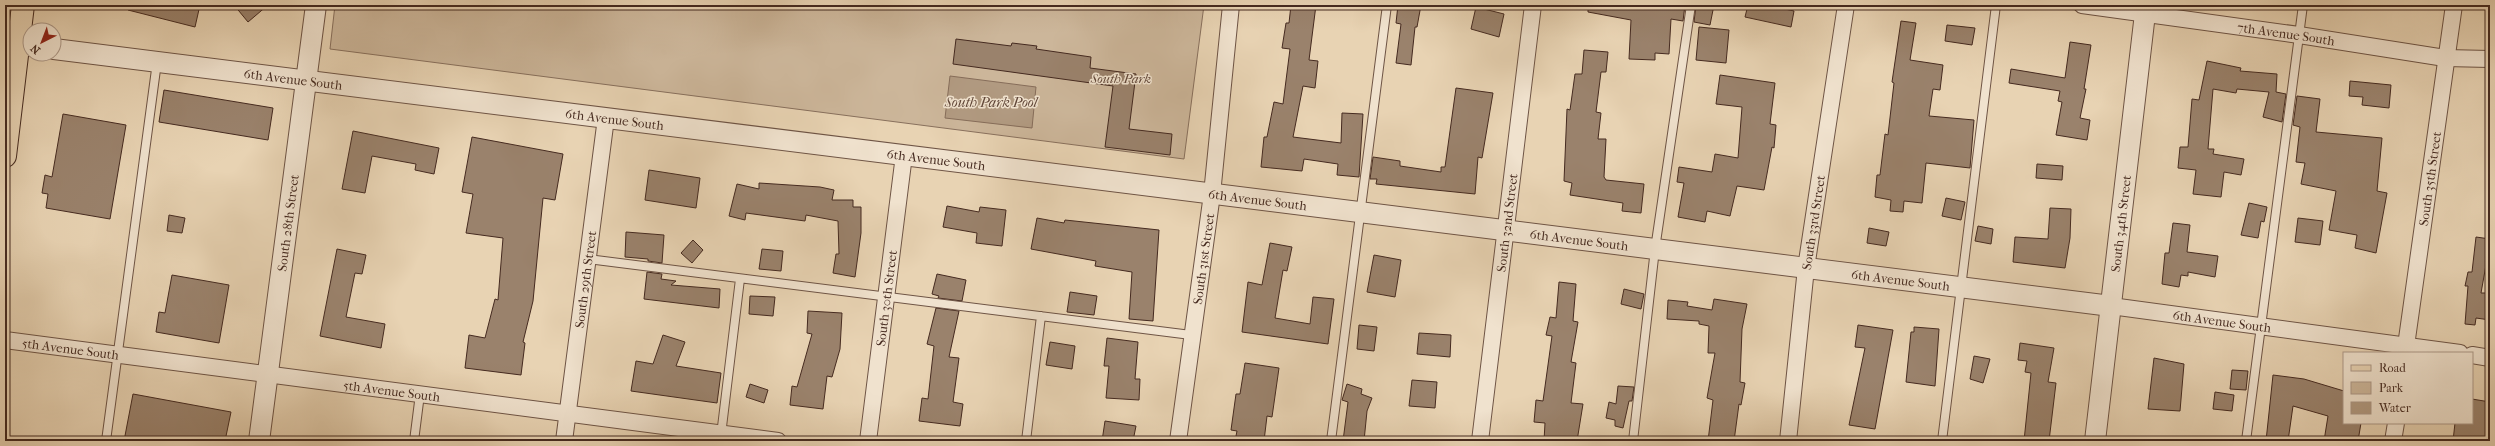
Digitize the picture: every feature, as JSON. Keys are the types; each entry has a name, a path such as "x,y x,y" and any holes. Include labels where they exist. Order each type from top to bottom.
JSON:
{"main road":[{"path":"5,156 23,5"}],"street":[{"name":"South 28th Street","path":"259,441 316,5"},
{"name":"South 31st Street","path":"1178,441 1191,335 1212,194 1230,5"},
{"name":"South 32nd Street","path":"1480,441 1504,230 1533,5"},
{"name":"South 33rd Street","path":"1788,441 1806,268 1846,5"},
{"name":"7th Avenue South","path":"2082,5 2145,9 2445,58 2490,59"},
{"name":"South 35th Street","path":"2405,349 2445,58 2454,5"},
{"name":"South 34th Street","path":"2095,441 2145,9"},
{"name":"6th Avenue South","path":"62,50 1962,287 2261,326 2405,349 2446,352"},
{"name":"South 29th Street","path":"564,441 606,118"},
{"name":"South 30th Street","path":"868,441 904,155"},
{"name":"5th Avenue South","path":"5,340 568,412 721,437 778,441"},
{"path":"2473,355 2490,358"},
{"path":"2393,441 2396,424"}],"lane":[{"path":"1331,441 1388,5"},
{"path":"1633,441 1655,249 1691,5"},
{"path":"1942,441 1996,5"},
{"path":"2246,441 2303,5"},
{"path":"106,441 116,355 157,62"},
{"path":"588,259 886,298 1191,335"},
{"path":"721,437 740,279"},
{"path":"1026,441 1041,316"},
{"path":"414,441 420,394"}],"green space":[{"name":"South Park","path":"335,5 1204,5 1184,159 330,49"}],"water":[{"name":"South Park Pool","path":"950,76 1036,87 1032,128 945,118"}],"building":[{"path":"129,5 200,5 195,27 128,10"},
{"path":"234,5 268,5 248,22"},
{"path":"1291,5 1316,5 1309,60 1318,61 1315,88 1303,86 1293,137 1341,143 1342,113 1363,114 1359,177 1337,175 1338,164 1304,159 1302,171 1261,167 1264,137 1267,137 1274,102 1283,104 1290,49 1282,48 1286,23 1289,23"},
{"path":"1398,5 1421,5 1417,27 1415,27 1411,65 1396,63 1401,24 1396,23"},
{"path":"1588,5 1685,5 1683,21 1671,19 1669,54 1655,53 1655,60 1629,59 1631,20 1588,12"},
{"path":"1696,5 1714,5 1710,25 1694,22"},
{"path":"1748,5 1767,5 1794,11 1791,27 1745,17"},
{"path":"1476,7 1504,14 1499,37 1471,29"},
{"path":"1901,21 1916,23 1910,60 1943,65 1940,90 1933,89 1929,116 1974,120 1970,168 1926,163 1922,203 1904,201 1903,212 1890,211 1891,200 1875,197 1877,175 1880,175 1885,134 1888,135 1894,83 1892,82"},
{"path":"1947,25 1975,28 1972,45 1945,41"},
{"path":"1699,27 1729,30 1726,63 1696,60"},
{"path":"956,39 1011,46 1012,43 1037,46 1036,49 1091,57 1090,68 1136,74 1129,129 1172,134 1170,155 1105,147 1113,86 953,64"},
{"path":"2070,42 2091,45 2084,89 2086,89 2080,118 2090,120 2087,140 2056,135 2062,102 2058,101 2060,91 2009,83 2011,69 2065,78"},
{"path":"1584,50 1608,52 1606,72 1601,72 1596,112 1601,113 1598,139 1606,139 1604,177 1606,180 1644,184 1641,213 1622,211 1623,203 1570,195 1572,183 1564,181 1567,109 1570,110 1575,74 1582,74"},
{"path":"2207,61 2241,68 2240,71 2277,74 2276,92 2286,94 2282,122 2263,117 2269,92 2237,89 2236,93 2213,89 2208,149 2214,149 2213,154 2244,159 2241,175 2224,172 2221,197 2193,194 2196,170 2178,168 2180,147 2188,147 2192,99 2199,100"},
{"path":"1720,75 1775,83 1770,124 1776,125 1774,148 1772,147 1764,190 1737,186 1730,216 1707,211 1705,222 1678,217 1684,183 1677,182 1679,167 1712,172 1715,154 1738,158 1742,107 1716,104"},
{"path":"2350,81 2391,85 2389,108 2362,105 2363,97 2349,96"},
{"path":"1456,88 1493,93 1482,158 1478,157 1475,194 1376,184 1377,179 1370,179 1373,157 1400,161 1400,166 1441,172 1441,167 1445,167"},
{"path":"164,90 273,108 268,140 159,122"},
{"path":"2297,96 2320,99 2316,132 2382,138 2377,191 2387,193 2376,253 2355,248 2357,235 2329,230 2336,191 2301,184 2305,163 2296,162 2300,127 2293,125"},
{"path":"63,114 126,125 110,219 46,208 48,194 42,193 45,175 52,177"},
{"path":"353,131 439,148 434,174 415,170 416,164 372,156 365,193 342,189"},
{"path":"472,137 563,154 555,200 543,198 533,301 523,342 525,343 521,375 465,368 469,335 485,338 495,299 498,300 503,238 466,233 473,194 462,192"},
{"path":"2037,164 2063,166 2062,180 2036,178"},
{"path":"649,170 700,178 696,208 645,200"},
{"path":"759,183 820,187 834,190 832,200 853,200 853,207 861,207 861,233 855,277 833,273 836,254 839,254 838,221 806,215 805,221 746,213 745,220 729,216 737,184 759,189"},
{"path":"1946,198 1965,202 1961,220 1942,216"},
{"path":"2249,203 2267,207 2264,222 2261,221 2258,238 2241,235"},
{"path":"947,206 979,212 980,207 1006,210 1002,246 976,243 977,233 943,227"},
{"path":"2050,208 2071,209 2070,238 2065,268 2013,262 2015,237 2048,239"},
{"path":"169,215 185,218 182,233 167,231"},
{"path":"1037,218 1064,223 1065,220 1159,230 1153,321 1129,319 1132,272 1095,266 1096,261 1031,249"},
{"path":"2298,218 2323,221 2320,245 2295,242"},
{"path":"2173,223 2190,225 2187,252 2218,256 2215,277 2188,272 2188,276 2181,275 2179,287 2162,284 2165,253 2169,253"},
{"path":"1978,226 1993,229 1991,244 1975,241"},
{"path":"1869,228 1889,232 1886,246 1867,243"},
{"path":"626,232 664,235 662,263 648,261 648,259 625,257"},
{"path":"2476,237 2490,239 2490,265 2486,265 2481,293 2490,293 2490,320 2476,318 2475,325 2465,324 2468,286 2465,286 2468,272 2472,272"},
{"path":"693,240 703,250 692,263 681,253"},
{"path":"1270,243 1292,247 1287,271 1283,270 1275,318 1310,324 1313,297 1334,299 1328,344 1242,332 1248,282 1262,285"},
{"path":"337,249 366,255 362,274 355,273 346,317 385,324 381,348 320,336"},
{"path":"762,249 783,251 781,271 759,269"},
{"path":"1374,255 1401,260 1395,297 1367,292"},
{"path":"647,272 662,274 661,279 676,281 671,285 720,289 719,308 644,299"},
{"path":"937,274 966,280 962,301 938,298 939,296 932,294"},
{"path":"172,275 229,285 219,343 156,332 159,312 165,313"},
{"path":"1559,282 1576,284 1573,321 1578,322 1571,362 1576,363 1571,403 1583,404 1577,441 1544,441 1545,423 1534,422 1536,400 1543,401 1552,336 1546,335 1550,317 1556,318"},
{"path":"1624,289 1644,294 1641,309 1621,304"},
{"path":"1070,292 1097,296 1094,315 1067,312"},
{"path":"750,296 775,297 773,316 749,314"},
{"path":"1714,299 1747,304 1742,329 1740,382 1745,383 1741,405 1739,404 1734,441 1708,441 1713,400 1707,398 1715,353 1708,353 1709,326 1699,324 1699,321 1667,319 1668,300 1688,302 1687,306 1712,310"},
{"path":"936,308 959,311 949,357 959,358 953,402 963,404 960,426 919,421 922,398 928,399 934,346 927,344"},
{"path":"808,311 842,313 840,349 832,377 827,376 823,409 790,405 792,386 797,387 812,334 807,333"},
{"path":"1359,325 1377,327 1374,351 1357,349"},
{"path":"1858,325 1893,330 1875,429 1849,425 1865,348 1855,347"},
{"path":"1914,327 1939,329 1935,386 1906,382 1911,332 1914,332"},
{"path":"1419,333 1451,335 1450,357 1417,354"},
{"path":"663,335 685,342 676,366 721,373 717,403 631,391 636,361 653,364"},
{"path":"1107,338 1138,342 1135,379 1140,379 1139,400 1106,398 1109,366 1104,366"},
{"path":"1050,342 1075,346 1072,369 1046,365"},
{"path":"2020,343 2054,348 2048,382 2056,383 2049,441 2024,441 2031,373 2025,372 2027,361 2018,360"},
{"path":"1974,356 1990,359 1983,383 1970,379"},
{"path":"2154,358 2184,364 2180,411 2148,409"},
{"path":"1245,363 1279,368 1272,417 1267,416 1264,441 1235,441 1237,431 1231,430 1236,394 1240,394"},
{"path":"2232,370 2248,371 2246,390 2230,389"},
{"path":"2273,375 2304,379 2343,391 2343,424 2361,424 2358,441 2324,441 2328,416 2293,406 2288,441 2266,441"},
{"path":"1412,380 1437,382 1435,408 1409,406"},
{"path":"750,384 768,390 764,403 746,397"},
{"path":"1347,384 1362,389 1361,394 1372,398 1367,411 1364,441 1343,441 1348,402 1342,400"},
{"path":"1618,386 1634,387 1632,401 1629,401 1623,428 1615,426 1615,420 1606,418 1609,402 1616,404"},
{"path":"2215,392 2234,395 2232,411 2213,409"},
{"path":"133,394 231,412 225,441 124,441"},
{"path":"2473,399 2490,402 2490,441 2453,441 2455,424 2473,424"},
{"path":"1105,421 1136,426 1133,441 1102,441"}]}
